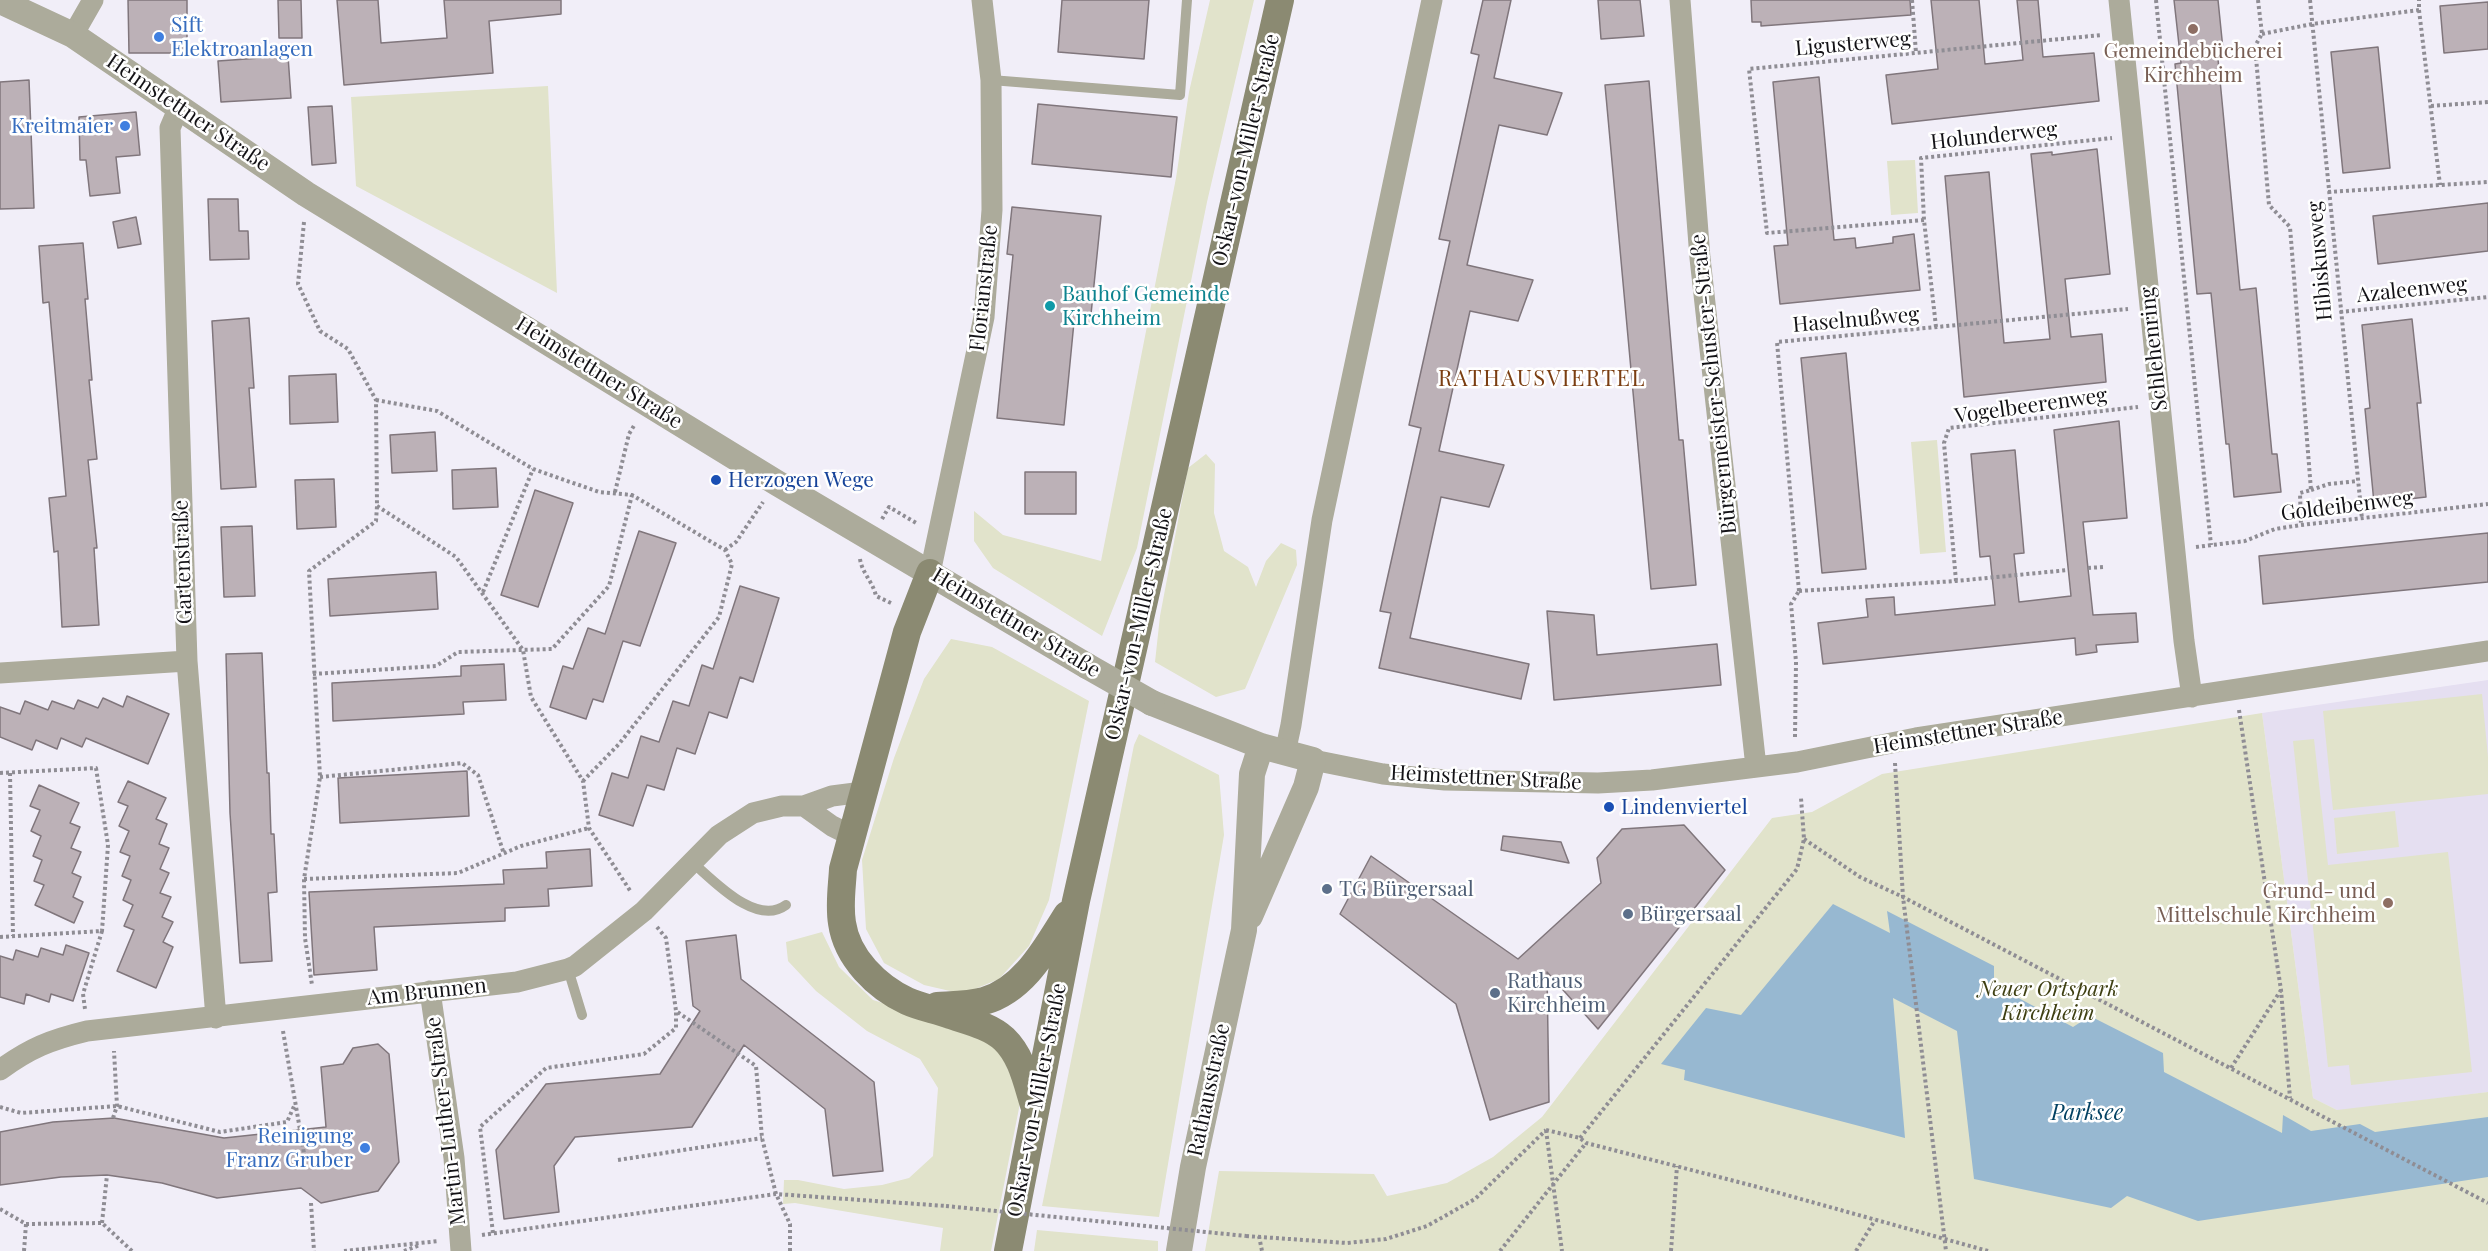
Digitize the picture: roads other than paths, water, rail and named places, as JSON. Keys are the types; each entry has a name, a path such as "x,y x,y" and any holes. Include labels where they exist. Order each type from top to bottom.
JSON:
{"main road":[{"name":"Oskar-von-Miller-Straße","path":"1008,1251 1034,1107 1076,902 1280,0"},
{"path":"930,573 907,632 862,792 843,869 842,926 851,949 878,984 908,1001 985,1027 1004,1039 1020,1063 1034,1107"},
{"path":"929,1007 983,1001 1003,993 1039,959 1076,902"}],"street":[{"path":"73,34 93,0"},
{"name":"Florianstraße","path":"930,573 984,317 992,210 991,80 982,0"},
{"path":"1273,749 1293,713 1322,520 1432,0"},
{"name":"Bürgermeister-Schuster-Straße","path":"1680,0 1700,258 1756,767"},
{"name":"Schlehenring","path":"2119,0 2184,641 2192,697"},
{"name":"Heimstettner Straße","path":"0,1 27,6 73,34 306,194 777,483 1152,703 1273,749 1313,760 1383,774 1445,780 1598,783 1652,780 1797,762 1916,738 2488,651"},
{"name":"Gartenstraße","path":"179,107 170,128 187,661 216,1018"},
{"path":"0,673 187,661"},
{"name":"Rathausstraße","path":"1179,1251 1193,1167 1244,930 1252,774 1273,749"},
{"name":"Rathausstraße","path":"1244,930 1306,787 1313,760"},
{"name":"Am Brunnen","path":"0,1070 22,1054 49,1041 87,1031 517,982 568,969 575,966 644,911 719,835 753,813 782,806 804,806 832,796 862,792"},
{"path":"804,806 832,826 852,836"},
{"name":"Martin-Luther-Straße","path":"430,991 454,1158 461,1245"}],"lane":[{"path":"991,80 1180,95 1187,0"},
{"path":"692,862 732,896 757,911 778,911 786,905"},
{"path":"568,969 582,1016"}],"water":[{"name":"Parksee","path":"1833,904 1890,933 1887,911 1994,966 1994,985 2073,1027 2090,1016 2163,1053 2164,1072 2282,1133 2283,1115 2311,1131 2360,1124 2375,1132 2488,1117 2488,1177 2198,1221 2127,1196 2111,1208 1974,1179 1957,1031 1893,998 1905,1138 1684,1080 1685,1070 1661,1064 1706,1008 1741,1015"}],"place":[{"name":"Gemeindebücherei Kirchheim","path":"2193,29"},
{"name":"Sift Elektroanlagen","path":"159,37"},
{"name":"Kreitmaier","path":"125,126"},
{"name":"Bauhof Gemeinde Kirchheim","path":"1050,306"},
{"name":"Herzogen Wege","path":"716,480"},
{"name":"Lindenviertel","path":"1609,807"},
{"name":"TG Bürgersaal","path":"1327,889"},
{"name":"Grund- und Mittelschule Kirchheim","path":"2388,903"},
{"name":"Bürgersaal","path":"1628,914"},
{"name":"Rathaus Kirchheim","path":"1495,993"},
{"name":"Reinigung Franz Gruber","path":"365,1148"}],"district":[{"name":"RATHAUSVIERTEL","path":"1542,379"}],"park label":[{"name":"Neuer Ortspark Kirchheim","path":"2048,1001"}]}
